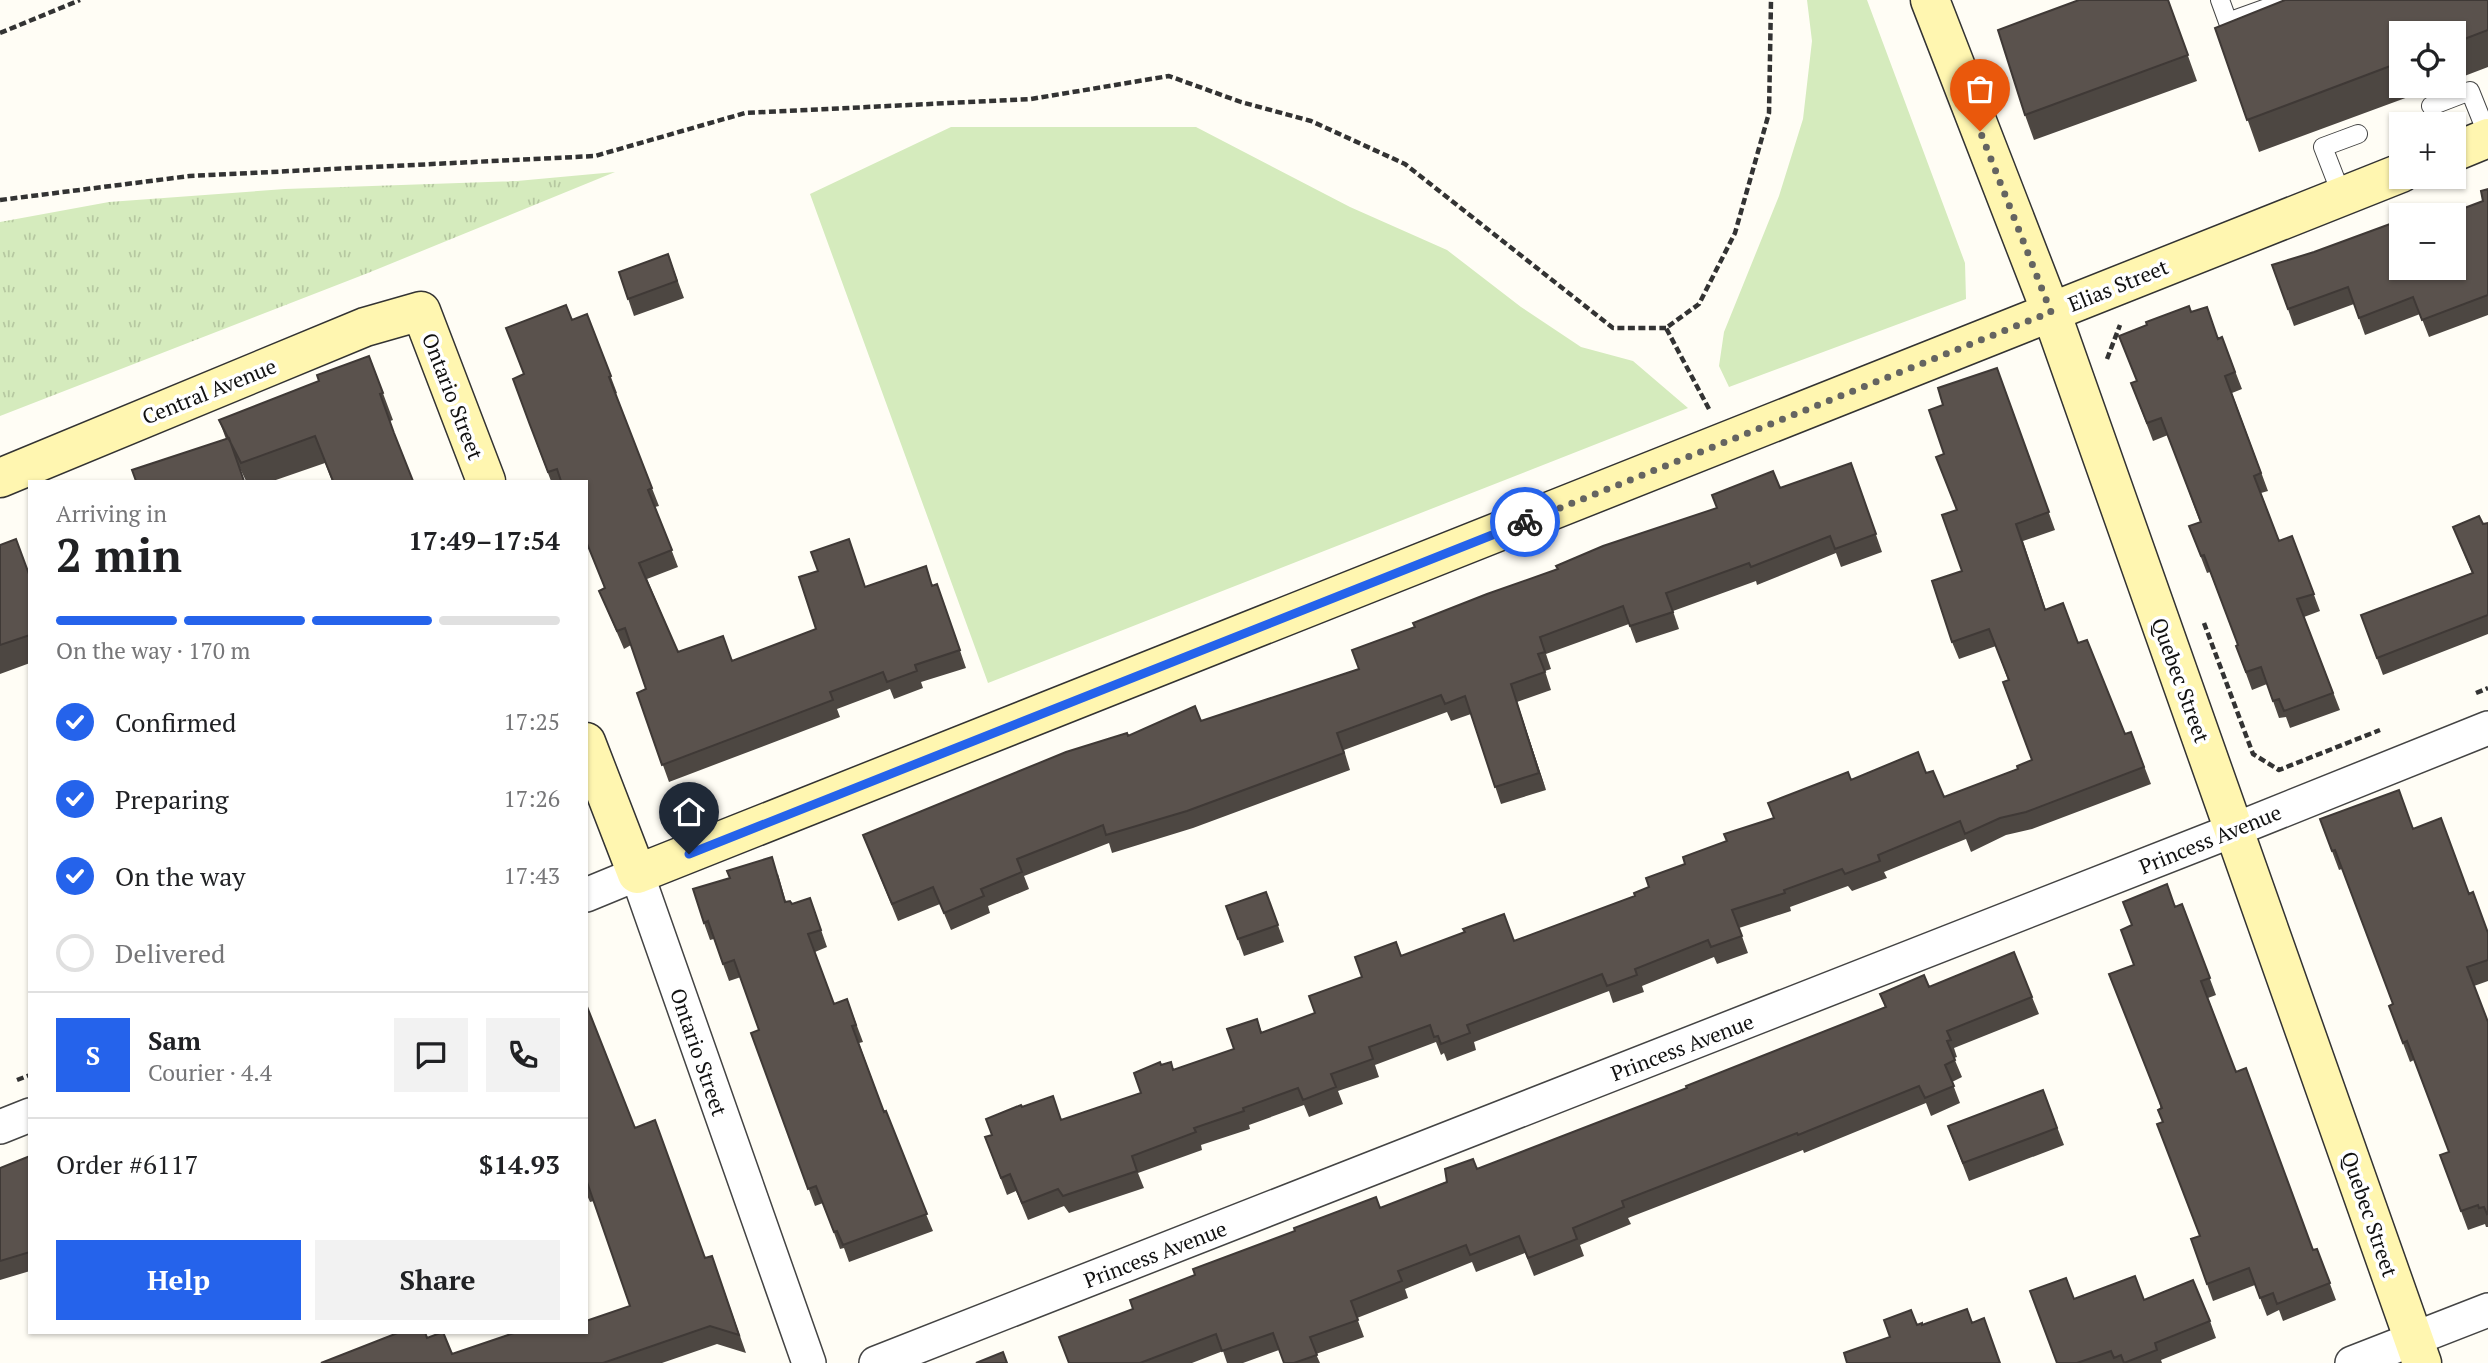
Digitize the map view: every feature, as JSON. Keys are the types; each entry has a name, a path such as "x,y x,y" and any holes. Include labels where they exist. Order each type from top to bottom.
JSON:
{"street":[{"name":"Quebec Street","path":"1930,0 2051,312 2418,1351"},
{"path":"2466,147 2488,137"},
{"name":"Elias Street","path":"588,893 2389,178"},
{"name":"Central Avenue","path":"0,478 365,327 421,311"},
{"name":"Ontario Street","path":"421,311 486,480"},
{"name":"Princess Avenue","path":"876,1363 2488,728"},
{"name":"Ontario Street","path":"588,747 637,874 809,1363"},
{"path":"0,1127 28,1116"},
{"path":"2352,1363 2418,1351 2488,1310"}],"lane":[{"path":"2220,0 2228,22 2289,0"},
{"path":"2431,106 2470,91 2488,137"},
{"path":"2342,196 2323,147 2358,134"}],"path":[{"path":"0,33 80,0"},
{"path":"0,200 190,176 595,156 745,113 1031,99 1169,76 1241,102 1311,121 1405,164 1613,328 1666,328 1699,304 1735,233 1769,113 1770,0"},
{"path":"2106,362 2121,322"},
{"path":"1666,328 1726,442"},
{"path":"2199,610 2253,754 2280,770 2384,729"},
{"path":"2475,693 2488,688"}],"green space":[{"path":"1807,0 1867,0 1965,263 1966,299 1729,387 1719,366 1724,332 1779,196 1803,119 1812,41"},
{"path":"951,127 1196,127 1350,207 1447,250 1521,307 1581,347 1633,361 1688,408 988,683 810,194"},
{"path":"615,172 368,273 0,416 0,222 109,202 285,189 517,181"}],"building":[{"path":"2079,0 2168,0 2188,55 2025,115 1998,30"},
{"path":"2285,0 2488,0 2488,30 2466,38 2466,21 2389,21 2389,67 2247,120 2215,28"},
{"path":"2488,189 2488,295 2422,320 2413,297 2359,318 2348,287 2288,309 2272,265 2389,224 2389,280 2466,280 2466,207 2483,201 2481,191"},
{"path":"668,254 677,281 628,299 619,272"},
{"path":"566,305 572,320 587,314 652,488 648,490 672,550 639,563 678,652 723,636 732,661 816,629 799,577 818,571 811,552 849,539 865,587 926,566 932,586 937,584 960,650 915,665 917,671 887,682 883,672 830,692 833,700 662,765 637,693 646,689 625,628 617,631 599,591 605,588 588,546 588,480 561,480 557,469 548,472 513,379 524,374 506,328"},
{"path":"2189,306 2191,312 2207,307 2218,339 2222,337 2235,372 2225,376 2261,473 2254,476 2279,541 2292,536 2314,594 2297,599 2333,693 2284,711 2279,699 2273,701 2261,667 2246,672 2204,555 2201,556 2189,526 2201,522 2161,418 2147,423 2131,383 2137,381 2119,336 2147,325 2146,322"},
{"path":"369,356 383,393 380,394 413,480 333,480 315,436 241,463 219,420 319,381 317,375"},
{"path":"1997,368 2049,512 2016,524 2045,610 2063,603 2078,643 2087,640 2125,734 2131,732 2144,767 2026,812 2000,818 1965,834 1960,821 1878,855 1880,861 1845,874 1842,869 1784,890 1785,893 1732,910 1742,936 1711,947 1708,940 1635,969 1637,975 1607,986 1602,974 1467,1025 1470,1033 1441,1044 1438,1036 1434,1037 1430,1025 1369,1047 1373,1059 1331,1074 1336,1087 1303,1100 1298,1088 1194,1128 1196,1132 1132,1156 1137,1171 1063,1196 1058,1189 1022,1203 1010,1174 1001,1178 985,1137 992,1135 986,1119 1053,1096 1061,1120 1141,1093 1134,1073 1160,1062 1161,1065 1171,1062 1173,1070 1234,1049 1227,1029 1257,1019 1261,1033 1315,1013 1309,996 1362,977 1355,957 1396,942 1401,956 1504,914 1514,941 1635,896 1634,893 1649,887 1646,878 1685,864 1683,857 1727,841 1724,834 1774,818 1768,803 1848,772 1851,780 1918,752 1926,773 1933,771 1944,797 2018,769 2017,766 2032,760 2003,682 2009,680 1989,629 1952,642 1932,581 1962,571 1942,515 1957,510 1936,457 1944,454 1929,410 1943,405 1938,388"},
{"path":"229,438 244,480 136,480 132,470"},
{"path":"1851,463 1876,534 1835,549 1830,536 1751,567 1749,563 1666,593 1673,612 1630,626 1623,606 1540,637 1545,652 1538,654 1545,672 1511,684 1539,773 1495,787 1465,696 1445,704 1441,695 1337,733 1344,753 1187,811 1106,835 1103,825 1017,859 1022,872 981,889 984,896 944,913 933,887 892,904 863,835 1066,752 1127,733 1128,736 1195,706 1201,721 1359,669 1352,650 1415,627 1413,623 1558,569 1556,566 1603,546 1717,508 1712,495 1773,471 1780,488"},
{"path":"2479,516 2483,524 2488,523 2488,615 2377,658 2361,615 2473,573 2453,527"},
{"path":"16,539 28,572 28,636 0,645 0,545"},
{"path":"2399,790 2413,829 2441,818 2469,894 2473,892 2488,933 2488,960 2467,967 2488,1022 2487,1214 2484,1207 2479,1208 2478,1205 2461,1211 2440,1155 2449,1152 2407,1041 2403,1043 2389,1006 2393,1004 2335,850 2332,851 2320,819"},
{"path":"772,857 785,902 790,901 792,904 810,898 821,930 808,934 834,1004 847,999 856,1025 852,1026 884,1112 886,1111 927,1214 843,1245 837,1231 834,1232 816,1186 808,1189 751,1033 759,1030 734,960 723,964 708,921 704,923 693,889 730,878 727,871"},
{"path":"2167,884 2175,907 2182,904 2210,978 2201,981 2236,1072 2246,1068 2313,1250 2317,1249 2330,1283 2277,1304 2273,1293 2260,1298 2249,1268 2207,1284 2191,1239 2200,1236 2157,1124 2163,1122 2158,1110 2162,1108 2109,974 2134,965 2121,930 2132,925 2123,902"},
{"path":"1266,892 1278,925 1238,939 1226,906"},
{"path":"2014,952 2032,997 1947,1031 1951,1040 1947,1041 1955,1060 1945,1065 1954,1086 1925,1098 1919,1086 1622,1201 1624,1207 1573,1228 1577,1239 1528,1258 1519,1236 1470,1255 1466,1245 1398,1271 1402,1281 1351,1301 1358,1320 1310,1337 1317,1355 1294,1363 1284,1363 1273,1333 1222,1351 1216,1334 1140,1363 1069,1363 1059,1337 1133,1309 1130,1300 1195,1275 1193,1269 1376,1197 1380,1208 1447,1182 1445,1169 1473,1159 1477,1169 1687,1088 1686,1086 1886,1007 1880,994 1924,975 1929,987"},
{"path":"588,1009 635,1128 655,1120 705,1258 712,1256 739,1335 710,1326 603,1363 321,1363 395,1334 426,1334 427,1338 444,1334 452,1354 511,1334 588,1334 588,1320 630,1306 588,1185"},
{"path":"2043,1090 2057,1128 1963,1163 1948,1126"},
{"path":"28,1157 28,1253 0,1261 0,1168"},
{"path":"2135,1276 2144,1300 2193,1280 2210,1321 2155,1343 2157,1350 2124,1363 2121,1355 2114,1358 2111,1351 2077,1363 2057,1363 2030,1291 2066,1278 2074,1299"},
{"path":"1967,1309 1972,1323 1984,1318 2000,1363 1847,1363 1844,1353 1890,1337 1884,1320 1911,1310 1917,1325 1922,1325"},
{"path":"1003,1352 1007,1363 976,1363"}],"way so far":[{"path":"1525,522 2051,312 1980,131"}],"route":[{"path":"689,854 1525,522"}]}
